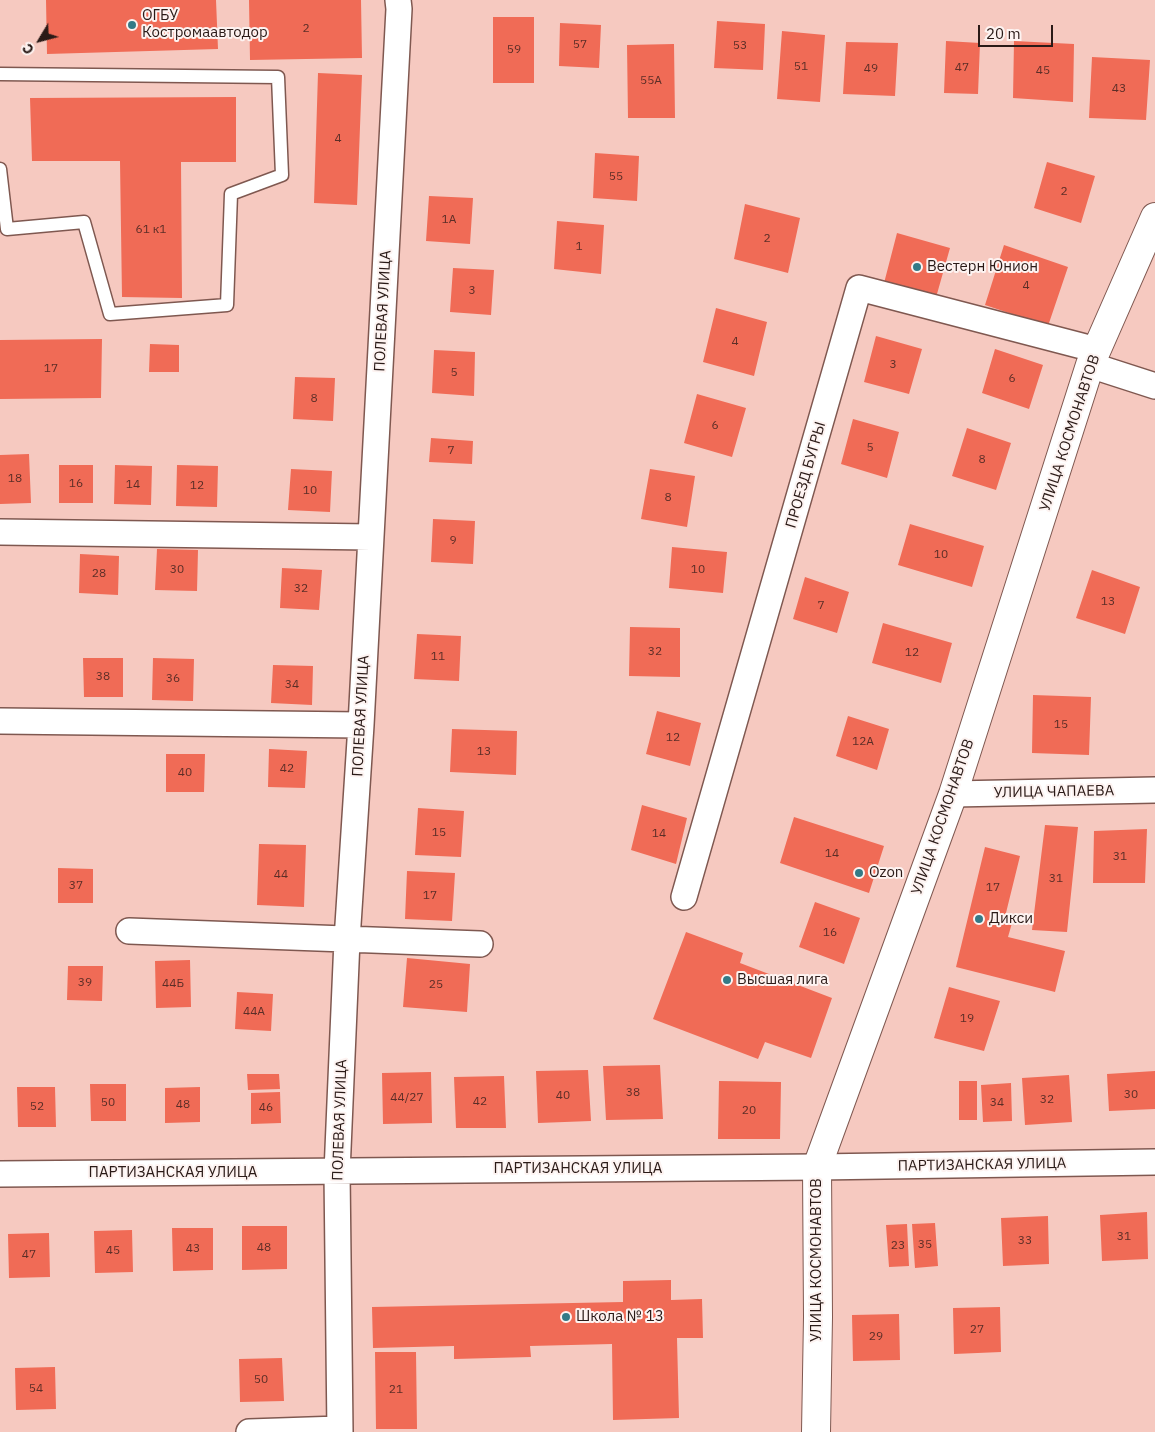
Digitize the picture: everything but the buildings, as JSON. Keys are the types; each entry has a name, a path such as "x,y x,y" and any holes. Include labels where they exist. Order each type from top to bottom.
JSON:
{"street":[{"name":"ПОЛЕВАЯ УЛИЦА","path":"340,1431 337,1172 347,940 361,725 398,0"},
{"name":"УЛИЦА КОСМОНАВТОВ","path":"816,1432 818,1317 816,1168 953,794 1094,358 1155,217"},
{"name":"ПРОЕЗД БУГРЫ","path":"684,897 859,288 1094,358"},
{"path":"1094,358 1155,386"},
{"path":"0,532 371,537"},
{"path":"0,721 361,725"},
{"name":"УЛИЦА ЧАПАЕВА","path":"953,794 1155,790"},
{"path":"129,931 480,944"},
{"name":"ПАРТИЗАНСКАЯ УЛИЦА","path":"0,1174 816,1168 1155,1162"},
{"path":"249,1432 340,1431"}],"lane":[{"path":"0,74 278,77 282,176 231,194 227,305 110,314 84,222 7,229 0,170"}],"place":[{"name":"ОГБУ Костромаавтодор","path":"132,25"},
{"name":"Вестерн Юнион","path":"917,267"},
{"name":"Ozon","path":"859,873"},
{"name":"Дикси","path":"979,919"},
{"name":"Высшая лига","path":"727,980"},
{"name":"Школа № 13","path":"566,1317"}]}
